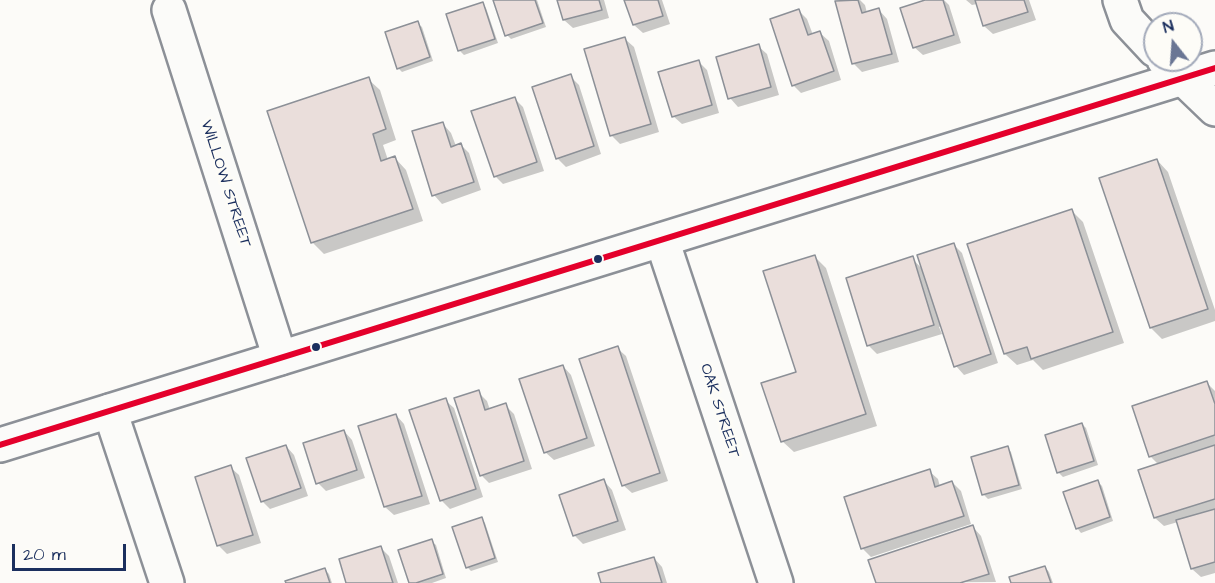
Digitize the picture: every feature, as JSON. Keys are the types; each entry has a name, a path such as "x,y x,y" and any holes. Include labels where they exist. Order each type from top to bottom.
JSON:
{"main road":[{"path":"1120,0 1127,20 1143,37"},
{"name":"WILLOW STREET","path":"169,10 280,358"},
{"path":"0,445 662,240 1164,72"},
{"path":"1176,72 1215,109"},
{"name":"OAK STREET","path":"662,240 776,583"},
{"path":"110,411 167,583"}],"building":[{"path":"493,0 535,0 543,23 505,36"},
{"path":"557,0 599,0 602,10 563,20"},
{"path":"624,0 658,0 663,16 633,25"},
{"path":"858,0 862,13 879,8 892,54 852,64 835,1"},
{"path":"925,0 943,0 954,35 913,48 900,8"},
{"path":"975,0 1024,0 1028,12 983,26"},
{"path":"483,2 495,39 458,51 446,14"},
{"path":"799,9 808,35 820,31 834,71 792,86 770,19"},
{"path":"418,21 430,57 397,69 385,32"},
{"path":"625,37 651,124 610,136 584,49"},
{"path":"759,44 771,87 728,99 716,57"},
{"path":"699,60 712,105 672,117 658,72"},
{"path":"571,74 594,146 556,159 532,87"},
{"path":"369,77 386,129 373,134 381,161 395,156 413,209 311,243 267,111"},
{"path":"515,97 537,162 494,177 471,111"},
{"path":"443,122 451,147 461,143 474,182 432,196 412,131"},
{"path":"1157,159 1208,309 1150,328 1099,178"},
{"path":"1072,209 1113,332 1031,359 1027,347 1004,354 967,244"},
{"path":"954,243 991,354 954,367 917,255"},
{"path":"815,255 866,414 781,442 761,383 796,372 763,271"},
{"path":"913,256 934,325 867,346 846,278"},
{"path":"618,346 660,473 622,486 579,359"},
{"path":"563,365 587,438 544,453 519,379"},
{"path":"1207,381 1215,404 1215,435 1149,457 1132,406"},
{"path":"479,390 485,410 506,403 524,461 480,476 454,398"},
{"path":"446,398 476,489 440,501 409,410"},
{"path":"396,414 422,496 384,507 358,426"},
{"path":"1082,423 1094,461 1057,473 1045,435"},
{"path":"344,430 357,470 316,484 303,443"},
{"path":"286,445 301,488 261,502 246,458"},
{"path":"1215,445 1215,499 1154,518 1138,470"},
{"path":"1008,446 1019,485 982,495 971,457"},
{"path":"231,465 253,535 217,546 195,477"},
{"path":"930,469 935,487 952,481 964,516 861,549 844,497"},
{"path":"604,479 618,521 573,536 559,495"},
{"path":"1098,480 1110,517 1076,529 1063,492"},
{"path":"1215,509 1215,562 1191,569 1176,520"},
{"path":"482,517 495,558 466,568 452,527"},
{"path":"973,525 989,574 960,583 876,583 868,560"},
{"path":"432,539 443,574 409,583 398,550"},
{"path":"381,546 393,583 346,583 339,559"},
{"path":"654,557 662,583 601,583 598,573"},
{"path":"1045,566 1051,583 1011,583 1009,577"},
{"path":"325,568 330,583 286,583 285,581"}],"transit line":[{"path":"0,445 1215,68"}]}
